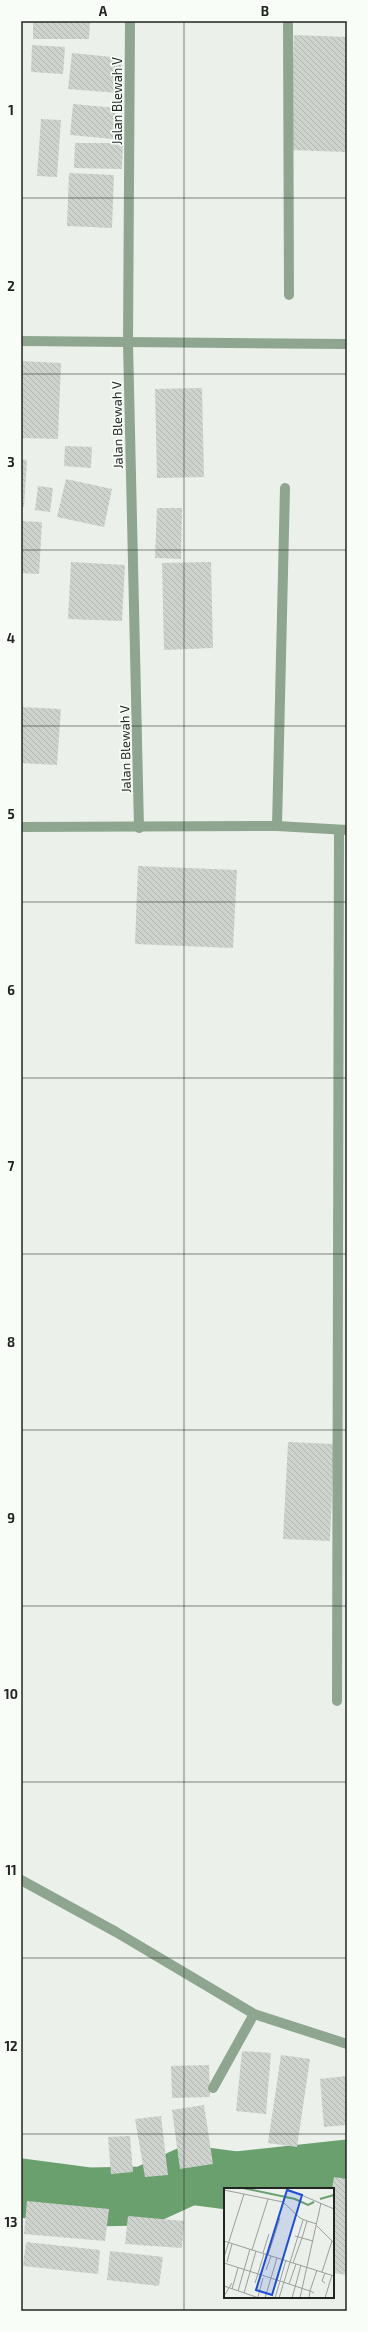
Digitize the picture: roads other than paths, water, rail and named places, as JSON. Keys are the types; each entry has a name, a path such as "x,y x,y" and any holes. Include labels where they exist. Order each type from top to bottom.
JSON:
{"street":[{"name":"Jalan Blewah V","path":"130,21 128,343 139,828"},
{"path":"288,21 289,295"},
{"path":"21,341 347,344"},
{"path":"277,826 285,488"},
{"path":"21,827 139,828 277,826 343,830 337,1702"},
{"path":"21,1880 116,1932 254,2014 347,2044"},
{"path":"213,2088 254,2014"}],"waterway":[{"path":"21,2188 89,2197 144,2196 190,2175 236,2181 347,2169"}]}
